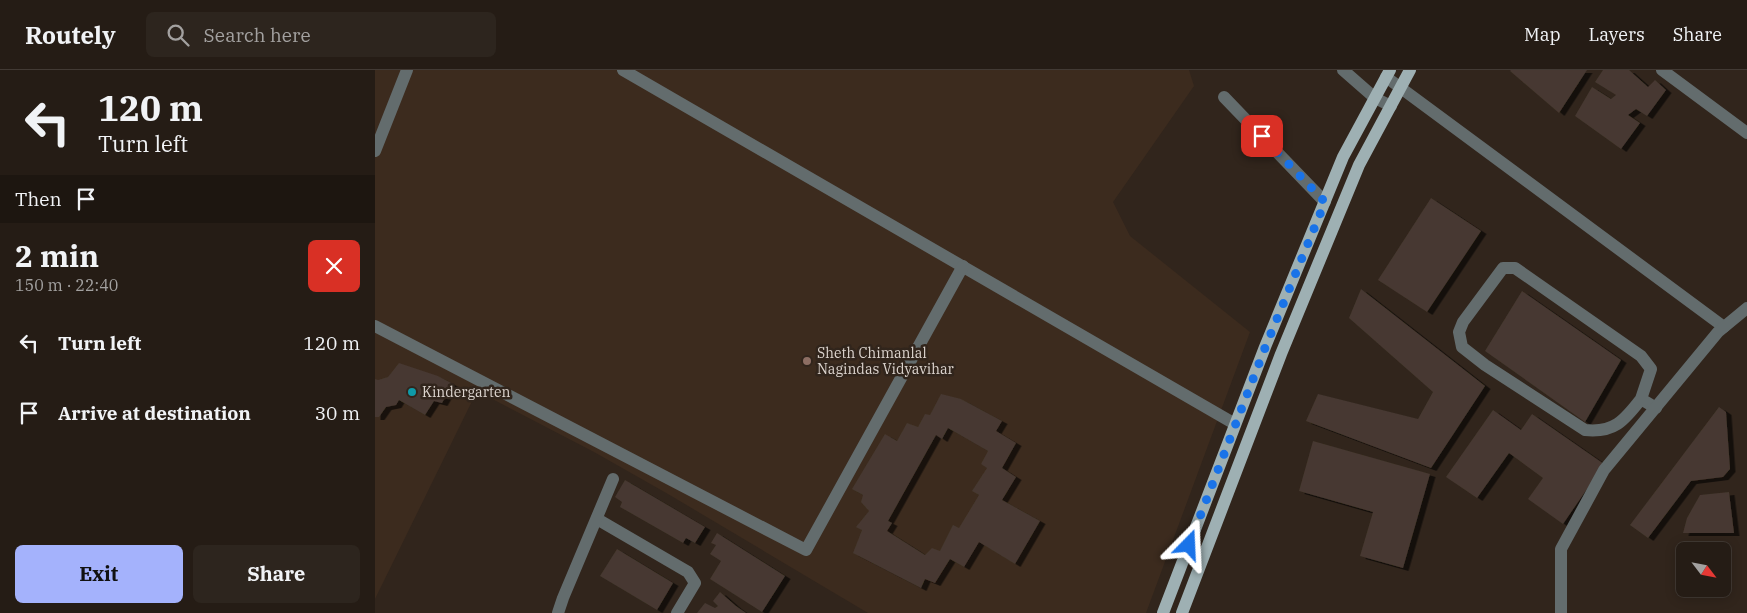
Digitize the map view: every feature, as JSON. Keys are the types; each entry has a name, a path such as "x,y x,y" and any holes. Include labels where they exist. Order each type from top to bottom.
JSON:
{"main road":[{"path":"1182,613 1281,354 1359,165 1410,70"},
{"path":"1163,613 1265,348 1343,158 1388,74"}],"street":[{"path":"375,151 407,70"},
{"path":"623,70 1235,424"},
{"path":"1343,70 1375,98 1391,106"},
{"path":"1662,70 1747,133"},
{"path":"1388,74 1400,88 1724,327"},
{"path":"1224,96 1325,202"},
{"path":"375,326 806,550 963,266"},
{"path":"1503,268 1515,268 1641,356 1651,369 1641,399 1618,425 1596,431 1585,430 1462,348 1459,332 1463,322 1503,268"},
{"path":"1561,613 1561,549 1604,470 1724,327 1747,308"},
{"path":"1641,399 1656,408"},
{"path":"559,613 563,598 613,480"},
{"path":"597,519 689,572 695,583 677,613"}],"shaded area":[{"name":"Sheth Chimanlal Nagindas Vidyavihar","path":"375,70 1189,70 1194,86 1113,202 1130,236 1250,332 1146,613 868,613 668,494 594,452 477,391 375,599"}],"building":[{"path":"1511,70 1587,70 1559,113"},
{"path":"1603,70 1629,70 1648,87 1655,80 1666,90 1647,116 1636,109 1628,115 1640,123 1621,149 1575,116 1592,87 1611,99 1616,95 1595,82"},
{"path":"1431,198 1481,231 1427,312 1378,280"},
{"path":"1361,289 1485,386 1431,468 1306,421 1318,394 1418,419 1433,392 1349,318"},
{"path":"1522,291 1621,360 1585,422 1485,351"},
{"name":"Kindergarten","path":"399,363 438,376 453,384 442,403 434,401 425,415 399,400 396,405 386,407 379,417 375,417 375,379 388,377"},
{"path":"941,394 961,399 1002,421 996,431 1016,443 1002,468 1016,477 1002,500 1040,521 1015,564 979,542 964,567 950,559 935,583 925,579 921,588 853,553 862,530 856,527 869,511 861,502 863,495 852,489 885,434 897,441 907,423 918,427 925,414 930,415","holes":["948,428 988,451 981,464 987,468 972,491 979,495 959,528 953,525 940,551 932,548 925,555 887,531 892,523 888,521 936,435 942,439"]},
{"path":"1719,407 1726,412 1730,469 1723,477 1691,481 1648,538 1630,525"},
{"path":"1493,410 1521,430 1532,414 1604,464 1563,524 1528,499 1543,478 1509,453 1477,498 1446,477"},
{"path":"1313,441 1430,474 1403,568 1360,556 1373,512 1299,491"},
{"path":"625,480 705,527 695,543 686,538 683,543 620,507 622,502 615,497"},
{"path":"1729,492 1734,533 1683,533 1687,518 1700,495"},
{"path":"717,533 785,576 762,612 710,579 721,561 710,554 716,545 711,543"},
{"path":"617,549 673,583 657,610 600,576"},
{"path":"720,592 746,613 697,613 705,603 715,608 718,606 713,601"}],"place":[{"name":"Sheth Chimanlal Nagindas Vidyavihar","path":"807,361"},
{"name":"Kindergarten","path":"412,392"}],"route":[{"path":"1189,545 1265,348 1325,202 1262,136"}]}
